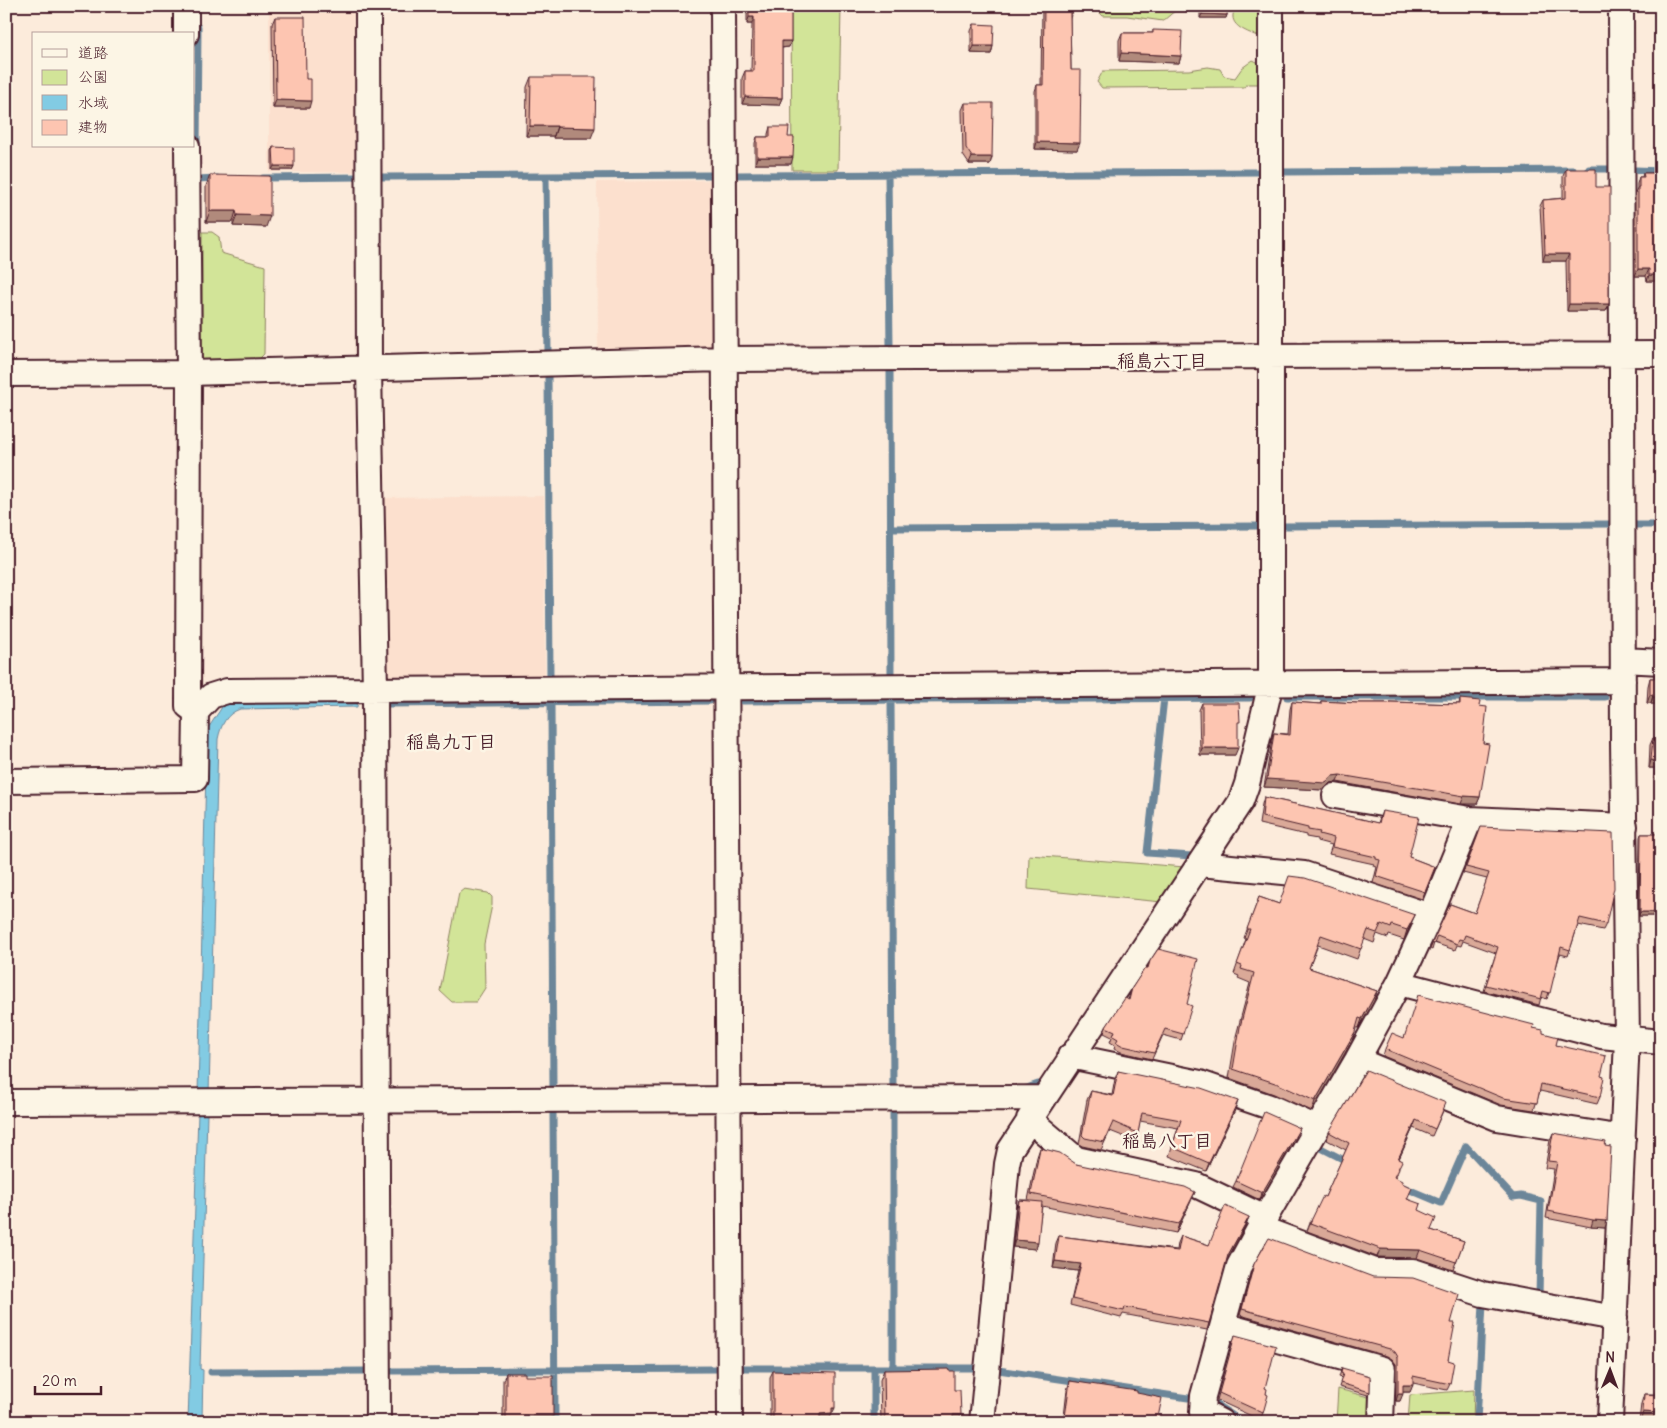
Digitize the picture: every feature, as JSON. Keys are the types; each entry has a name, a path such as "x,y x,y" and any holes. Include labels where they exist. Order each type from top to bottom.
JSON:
{"street":[{"path":"186,6 186,32"},
{"path":"368,6 369,368 375,690 378,1422"},
{"path":"722,6 730,1422"},
{"path":"982,1422 1007,1164 1010,1150 1070,1056 1241,801 1247,784 1271,683 1272,6"},
{"path":"1610,1422 1627,1039 1623,671 1620,6"},
{"path":"187,148 189,373 188,706 196,712"},
{"path":"6,374 189,373 724,359 1661,354"},
{"path":"6,781 195,779 196,712 211,696 227,691 1271,683 1623,671 1661,662"},
{"path":"1335,796 1470,819 1625,826"},
{"path":"1221,1422 1202,1412 1202,1396 1239,1266 1399,983 1430,916 1470,819"},
{"path":"1200,864 1304,874 1430,916"},
{"path":"1399,983 1601,1036 1661,1042"},
{"path":"1070,1056 1200,1083 1270,1107 1317,1128"},
{"path":"1357,1060 1497,1118 1623,1138"},
{"path":"6,1102 1043,1098"},
{"path":"1029,1119 1076,1159 1196,1186 1262,1223 1375,1271 1413,1271 1483,1294 1615,1318"},
{"path":"1222,1326 1383,1368 1381,1422"}],"shaded area":[{"path":"269,6 354,6 360,12 360,172 269,172"},
{"path":"715,180 717,339 711,349 598,356 597,182"},
{"path":"544,496 545,680 393,680 383,669 381,498"}],"green space":[{"path":"791,6 841,6 838,170 792,170"},
{"path":"1098,6 1176,6 1177,9 1163,21 1127,16 1103,16 1097,10"},
{"path":"1258,6 1259,34 1257,36 1238,26 1233,18 1233,13 1236,7"},
{"path":"1253,60 1259,63 1258,84 1248,84 1244,87 1102,88 1097,82 1103,71 1189,70 1208,67 1220,69 1224,76 1235,78 1242,68"},
{"path":"202,232 212,232 219,237 221,253 265,266 264,354 251,367 205,367 202,358"},
{"path":"1029,855 1185,867 1162,902 1028,889"},
{"path":"464,889 488,893 492,897 484,944 485,988 476,1002 452,1002 440,991 459,893"},
{"path":"1338,1389 1376,1399 1375,1422 1336,1422"},
{"path":"1474,1390 1473,1422 1408,1422 1410,1395"}],"water":[{"path":"358,699 357,707 240,709 228,717 221,729 218,739 209,1093 198,1093 207,730 224,704 235,700"},
{"path":"198,1113 207,1113 200,1369 203,1370 202,1422 188,1422"}],"building":[{"path":"749,6 791,6 791,41 782,41 782,98 745,97 745,71 754,71 754,17 749,17"},
{"path":"1044,6 1073,6 1073,13 1070,13 1071,70 1081,70 1080,143 1037,142 1037,85 1043,85"},
{"path":"1202,6 1227,6 1227,15 1202,14"},
{"path":"275,17 305,17 306,79 311,79 311,101 276,100"},
{"path":"974,24 994,25 993,46 974,46"},
{"path":"1153,30 1182,31 1181,56 1121,53 1122,33 1153,33"},
{"path":"531,77 596,77 595,128 530,126"},
{"path":"965,103 993,103 992,157 972,157 966,148"},
{"path":"770,127 789,127 788,137 794,137 793,157 757,157 757,137 770,137"},
{"path":"273,147 294,148 294,166 274,166"},
{"path":"1566,169 1596,169 1596,187 1610,187 1609,304 1569,304 1569,254 1545,254 1543,200 1566,198"},
{"path":"1643,173 1661,173 1661,275 1649,275 1649,269 1638,269 1638,187 1639,177 1644,177"},
{"path":"210,175 270,176 270,216 237,215 236,211 210,211"},
{"path":"1656,673 1661,673 1661,697 1650,695 1650,678 1656,678"},
{"path":"1460,699 1480,701 1479,706 1487,707 1483,743 1489,744 1480,797 1340,775 1332,776 1326,783 1267,779 1274,733 1290,735 1292,702 1321,704 1321,701 1460,704"},
{"path":"1202,703 1239,703 1238,748 1202,748"},
{"path":"1653,738 1661,738 1661,772 1657,772 1658,761 1651,760"},
{"path":"1264,797 1379,823 1382,811 1419,817 1409,857 1435,867 1425,892 1376,876 1380,860 1376,859 1376,857 1332,847 1334,838 1319,834 1320,832 1262,817"},
{"path":"1481,827 1613,833 1614,888 1606,924 1580,918 1570,950 1561,947 1550,993 1543,991 1541,999 1486,985 1498,947 1465,935 1463,940 1459,939 1457,944 1437,936 1434,944 1432,943 1450,904 1475,913 1489,873 1466,867"},
{"path":"1641,834 1661,834 1661,912 1640,912"},
{"path":"1289,876 1305,878 1415,915 1407,930 1392,925 1391,928 1381,924 1377,933 1368,930 1361,949 1321,935 1309,968 1377,991 1362,1019 1359,1018 1355,1032 1315,1101 1278,1084 1233,1069 1240,1027 1254,973 1241,969 1242,966 1237,964 1250,929 1247,929 1259,897 1279,904"},
{"path":"1158,949 1198,959 1187,1004 1192,1006 1183,1034 1165,1029 1154,1053 1123,1046 1116,1042 1118,1039 1113,1036 1115,1031 1106,1027 1125,998 1129,1000 1132,988 1145,968 1148,968"},
{"path":"1418,995 1534,1025 1533,1028 1543,1030 1543,1033 1558,1037 1556,1045 1606,1056 1601,1076 1604,1077 1600,1097 1541,1084 1537,1103 1503,1098 1385,1049 1392,1033 1404,1038"},
{"path":"1366,1070 1446,1103 1435,1129 1416,1120 1398,1159 1402,1161 1394,1177 1412,1188 1407,1199 1421,1204 1419,1210 1436,1218 1431,1230 1464,1241 1456,1262 1420,1250 1380,1249 1310,1223 1323,1196 1325,1197 1349,1143 1329,1132"},
{"path":"1118,1071 1201,1088 1238,1101 1209,1163 1172,1147 1181,1120 1142,1113 1138,1133 1113,1122 1104,1142 1085,1138 1082,1135 1091,1091 1113,1096"},
{"path":"1264,1112 1300,1128 1262,1193 1236,1181"},
{"path":"1553,1133 1606,1142 1605,1146 1611,1147 1607,1221 1548,1211 1557,1162 1548,1161"},
{"path":"1040,1148 1060,1153 1076,1164 1185,1187 1195,1192 1179,1224 1031,1194"},
{"path":"1019,1200 1042,1202 1038,1242 1015,1240"},
{"path":"1225,1206 1249,1217 1228,1255 1209,1323 1125,1307 1124,1311 1072,1299 1081,1264 1055,1261 1059,1236 1178,1251 1181,1236 1209,1245"},
{"path":"1269,1238 1373,1277 1413,1278 1459,1294 1451,1323 1455,1323 1448,1360 1454,1362 1450,1384 1413,1376 1413,1385 1403,1385 1403,1394 1398,1394 1398,1357 1390,1349 1242,1309 1254,1264"},
{"path":"1235,1335 1276,1346 1265,1388 1268,1395 1263,1413 1219,1393"},
{"path":"1342,1368 1370,1376 1370,1392 1340,1383 1343,1374 1341,1373"},
{"path":"948,1369 949,1371 954,1371 954,1390 960,1390 961,1415 953,1415 953,1420 885,1422 884,1370"},
{"path":"773,1371 835,1373 835,1408 832,1408 832,1413 820,1414 820,1422 762,1422 773,1421"},
{"path":"506,1373 525,1373 525,1376 553,1376 553,1416 528,1416 528,1422 506,1422"},
{"path":"1070,1381 1137,1391 1137,1393 1162,1398 1157,1422 1059,1422 1060,1416 1065,1417"},
{"path":"1659,1382 1661,1382 1661,1413 1643,1412 1644,1394 1658,1395"}],"waterway":[{"path":"197,149 198,27"},
{"path":"1589,169 1609,169"},
{"path":"1283,172 1573,170"},
{"path":"1636,170 1661,171"},
{"path":"735,175 1260,172"},
{"path":"381,177 712,175"},
{"path":"888,175 890,346"},
{"path":"546,176 548,353"},
{"path":"263,178 359,177"},
{"path":"197,179 217,178"},
{"path":"890,368 891,678"},
{"path":"548,374 550,678"},
{"path":"1285,526 1612,524"},
{"path":"1636,525 1661,525"},
{"path":"891,528 1262,526"},
{"path":"1287,697 1605,697"},
{"path":"1164,698 1147,853 1192,856"},
{"path":"743,701 1250,698"},
{"path":"388,704 710,701"},
{"path":"891,701 893,1090 898,1090"},
{"path":"551,703 553,1091"},
{"path":"1024,1089 1038,1084"},
{"path":"893,1110 893,1369"},
{"path":"553,1113 555,1422"},
{"path":"1403,1187 1441,1203 1466,1146 1513,1197 1521,1196 1541,1201 1539,1297"},
{"path":"1319,1147 1350,1163"},
{"path":"1477,1422 1483,1303 1489,1304"},
{"path":"742,1368 976,1368"},
{"path":"392,1371 717,1369"},
{"path":"874,1369 874,1422"},
{"path":"998,1370 1188,1398"},
{"path":"211,1372 367,1371"},
{"path":"1210,1401 1243,1422"}],"district":[{"name":"稲島六丁目","path":"1162,360"},
{"name":"稲島九丁目","path":"451,741"},
{"name":"稲島八丁目","path":"1167,1140"}]}
